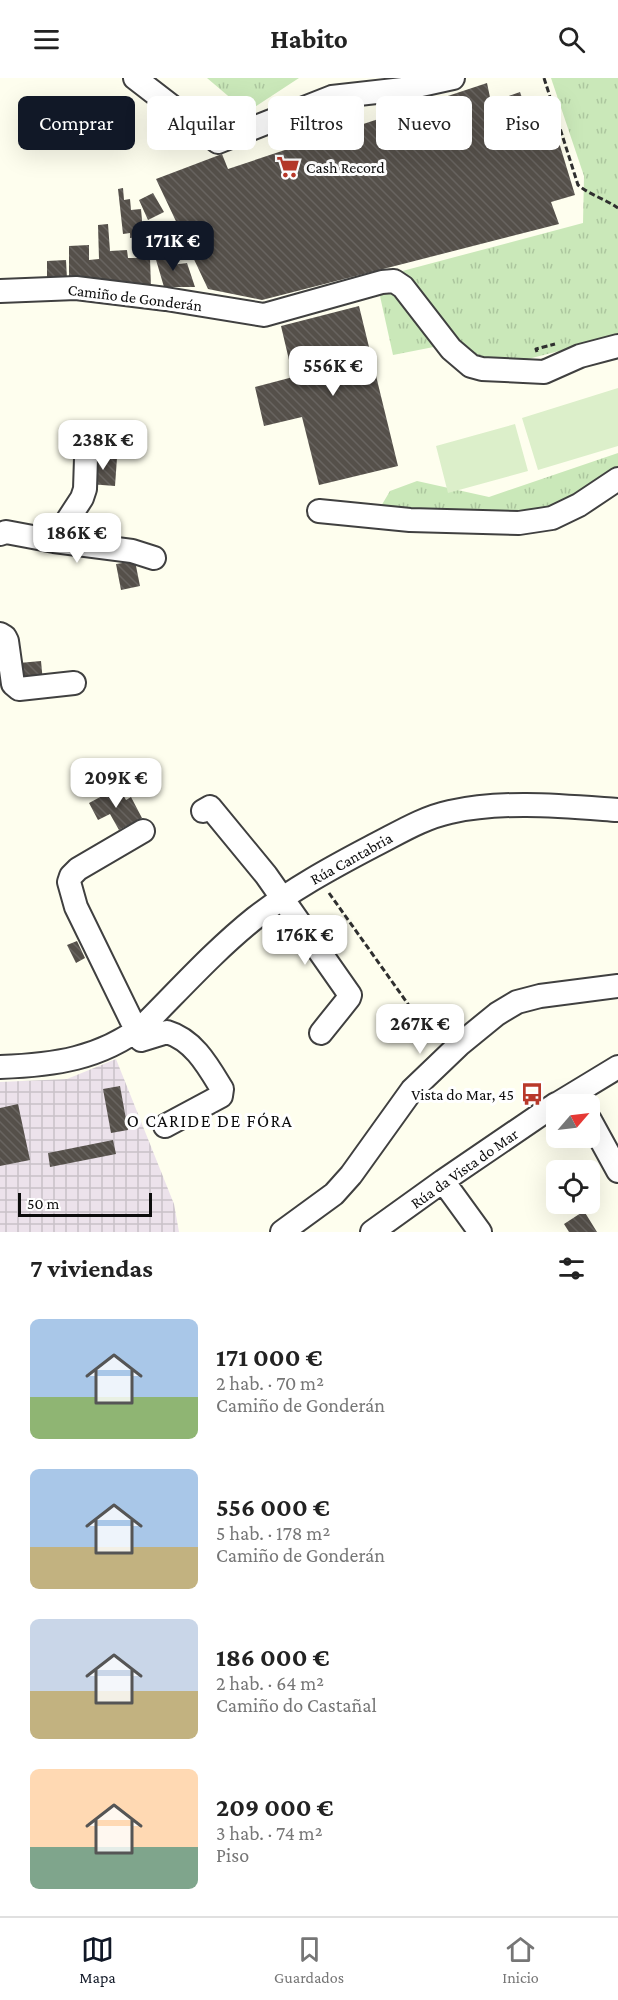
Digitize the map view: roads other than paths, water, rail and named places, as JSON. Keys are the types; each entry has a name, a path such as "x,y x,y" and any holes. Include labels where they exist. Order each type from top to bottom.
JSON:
{"street":[{"path":"135,78 219,142 332,97 403,89 453,78"},
{"name":"Camiño de Gonderán","path":"0,291 76,288 166,299 264,315 382,282 394,281 412,297 450,349 471,366 538,380 580,356 618,346"},
{"path":"54,541 82,498 85,489 86,458"},
{"path":"319,511 410,520 519,523 552,518 579,505 618,479"},
{"path":"0,534 6,532 132,551 154,558"},
{"path":"0,634 7,641 15,686 19,689 74,683"},
{"name":"Rúa Cantabria","path":"0,1067 46,1065 68,1061 112,1046 136,1031 241,930 283,898 325,872 417,823 448,812 489,806 618,810"},
{"path":"203,812 210,807 283,898 350,995 321,1033"},
{"path":"142,831 78,869 69,882 76,907 141,1040 167,1032 184,1040 197,1052 222,1089 221,1096 165,1126"},
{"path":"282,1232 334,1194 351,1175 412,1090 446,1057 497,1014 517,1002 540,996 618,986"},
{"name":"Rúa da Vista do Mar","path":"578,1094 618,1067"},
{"name":"Rúa da Vista do Mar","path":"372,1232 443,1181 546,1115"},
{"path":"600,1138 618,1171"},
{"path":"443,1181 480,1232"}],"place":[{"name":"Cash Record","path":"288,167"},
{"name":"Vista do Mar, 45","path":"532,1094"}],"district":[{"name":"O CARIDE DE FÓRA","path":"210,1121"}]}
